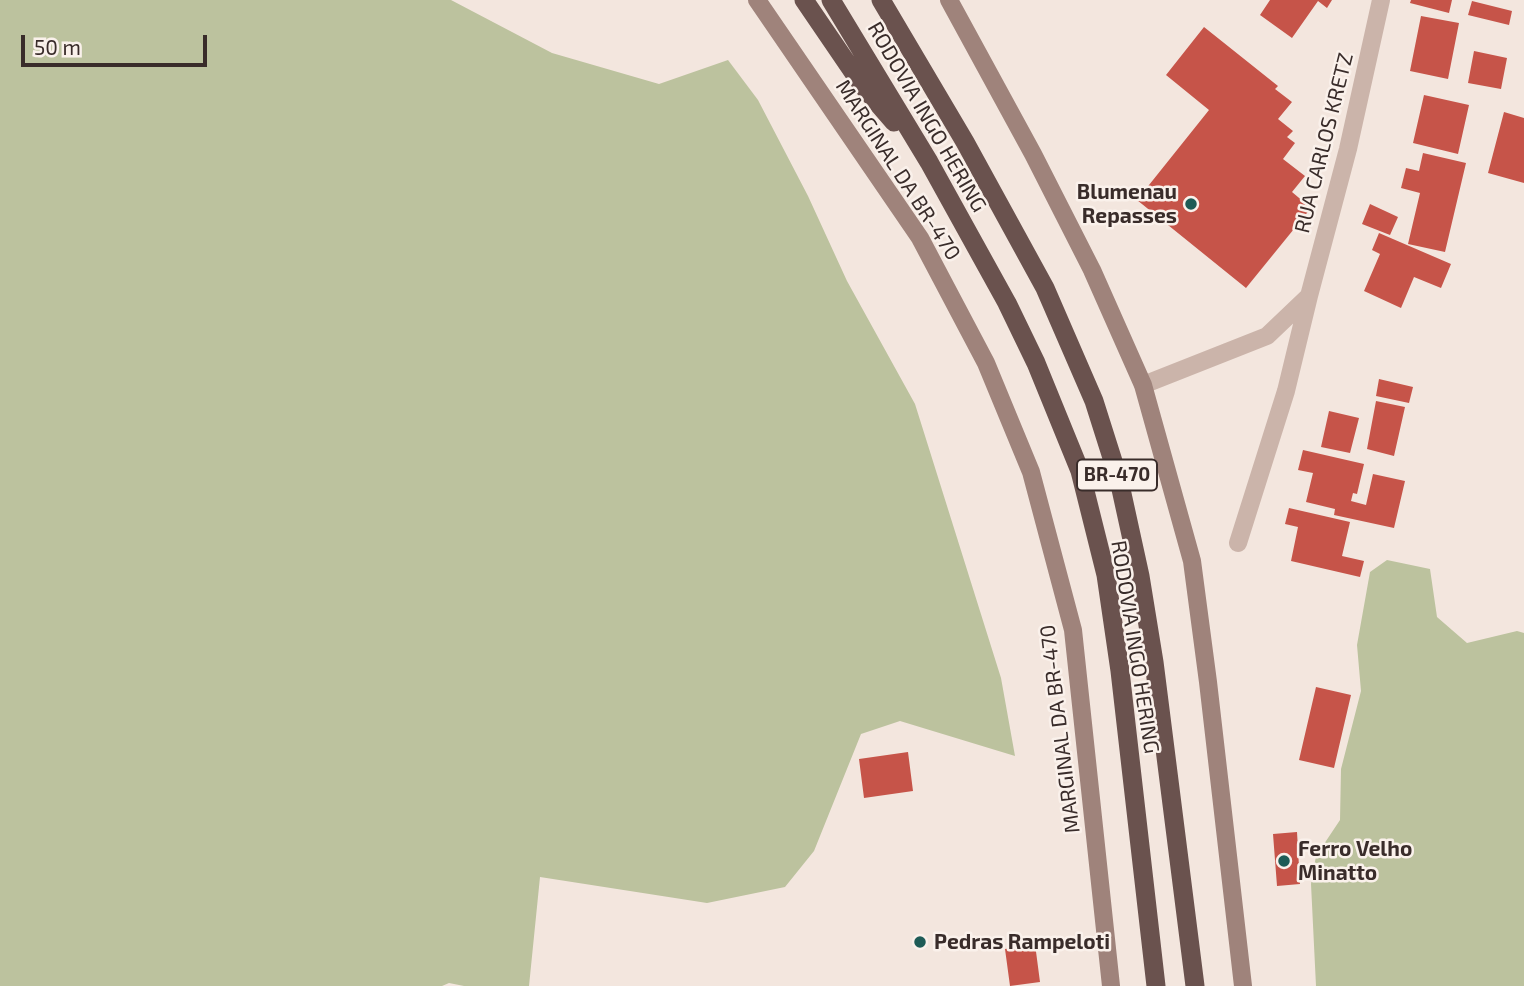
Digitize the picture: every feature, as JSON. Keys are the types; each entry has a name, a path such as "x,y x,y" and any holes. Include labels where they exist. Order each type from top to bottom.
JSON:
{"highway":[{"path":"804,0 862,85 929,162"},
{"name":"RODOVIA INGO HERING","path":"831,0 929,162 1007,303 1036,363 1080,471 1106,575 1156,986"},
{"name":"RODOVIA INGO HERING","path":"884,4 965,142 1045,288 1094,401 1119,480 1140,576 1154,662 1195,986"}],"main road":[{"name":"MARGINAL DA BR-470","path":"757,0 919,238 986,363 1031,472 1073,630 1111,986"},
{"path":"949,0 1033,154 1092,270 1143,385 1192,561 1243,986"}],"street":[{"name":"RUA CARLOS KRETZ","path":"1238,543 1286,391 1348,149 1381,0"},
{"path":"1143,385 1267,336 1309,296"}],"green space":[{"path":"0,0 451,0 552,53 659,84 728,60 758,100 808,196 847,281 915,404 1001,678 1015,756 900,721 861,734 814,851 785,887 707,903 540,877 529,986 464,986 449,983 442,986 0,986"},
{"path":"1387,560 1430,569 1437,617 1467,643 1517,631 1524,633 1524,986 1316,986 1311,884 1316,856 1340,820 1341,769 1361,691 1357,645 1370,572"}],"building":[{"path":"1270,0 1332,0 1327,8 1318,1 1292,38 1260,15"},
{"path":"1411,0 1452,0 1449,13 1410,3"},
{"path":"1472,1 1512,11 1509,25 1468,15"},
{"path":"1421,16 1459,23 1448,79 1410,71"},
{"path":"1204,27 1278,86 1275,89 1292,102 1278,119 1293,131 1287,137 1295,143 1283,159 1305,176 1292,192 1311,208 1246,288 1137,200 1209,110 1166,75"},
{"path":"1474,51 1507,58 1501,89 1468,83"},
{"path":"1424,95 1469,105 1458,154 1413,143"},
{"path":"1504,112 1524,118 1524,183 1488,173"},
{"path":"1423,153 1466,163 1445,252 1408,244 1420,193 1401,188 1406,168 1419,171"},
{"path":"1370,204 1398,217 1390,235 1362,224"},
{"path":"1379,233 1451,264 1441,288 1414,277 1401,308 1364,291 1380,254 1372,250"},
{"path":"1379,379 1413,387 1409,403 1376,396"},
{"path":"1376,401 1405,407 1394,456 1367,449"},
{"path":"1329,411 1359,418 1350,453 1321,447"},
{"path":"1303,450 1364,464 1357,494 1353,493 1351,501 1366,505 1373,474 1405,481 1394,528 1334,515 1335,509 1306,502 1313,473 1298,470"},
{"path":"1289,508 1350,522 1342,556 1364,561 1360,577 1291,561 1298,527 1285,524"},
{"path":"1316,687 1351,695 1334,768 1299,760"},
{"path":"908,752 913,791 864,798 859,759"},
{"path":"1297,832 1300,884 1277,886 1273,834"},
{"path":"1035,944 1040,982 1010,986 1005,949"}],"place":[{"name":"Blumenau Repasses","path":"1191,204"},
{"name":"Ferro Velho Minatto","path":"1284,861"},
{"name":"Pedras Rampeloti","path":"920,942"}]}
